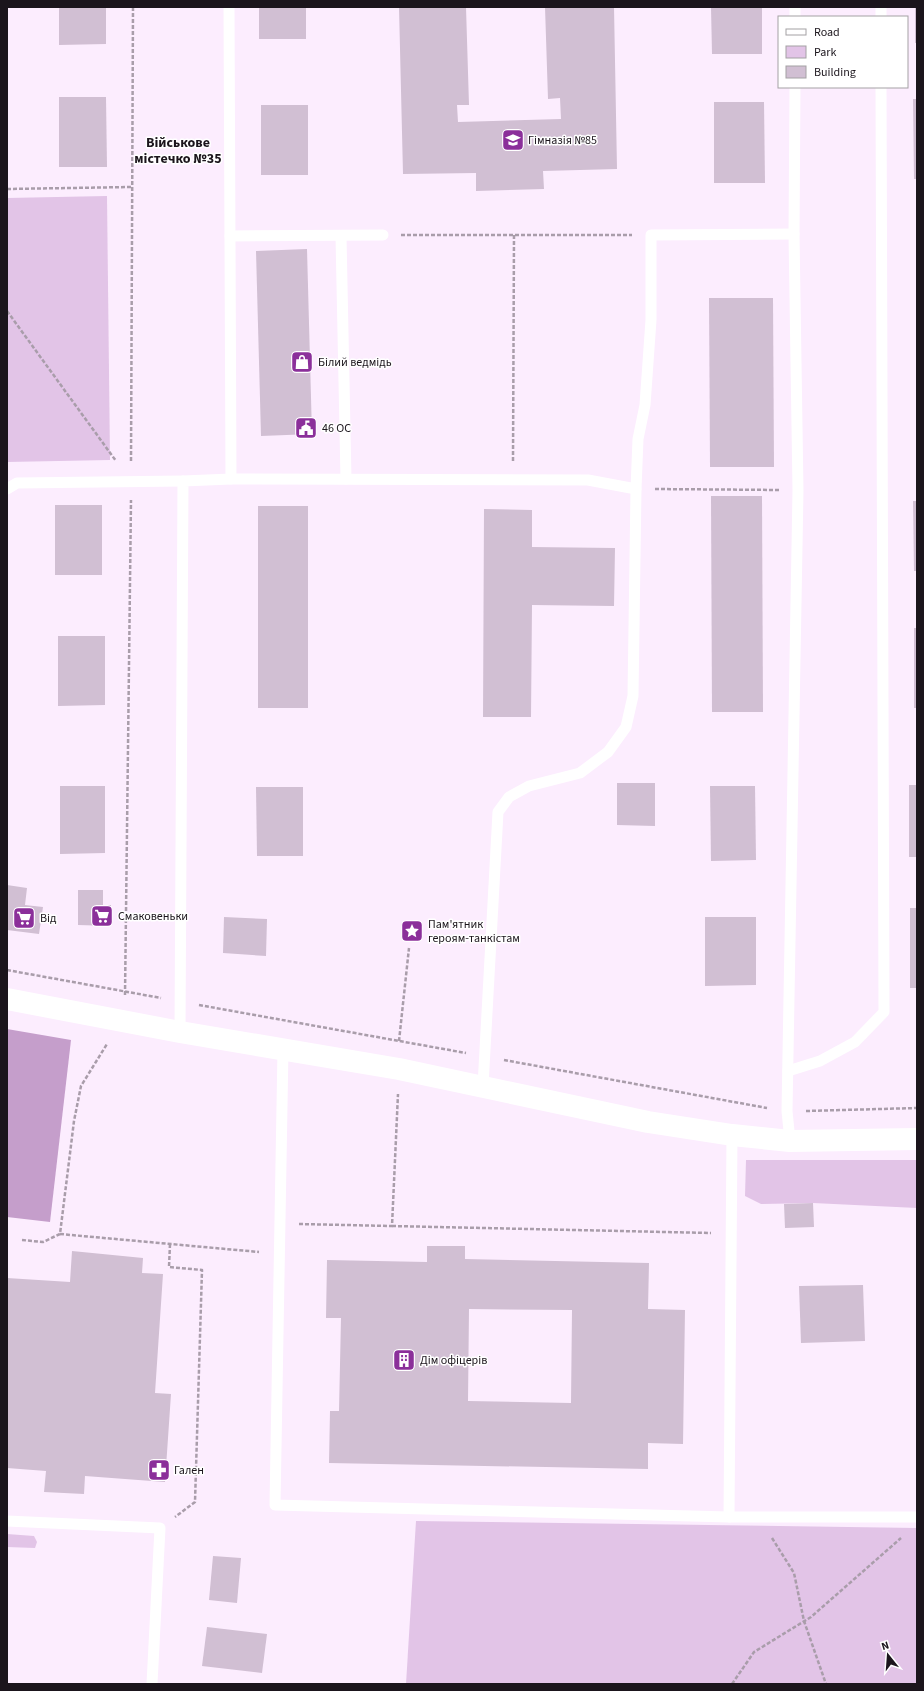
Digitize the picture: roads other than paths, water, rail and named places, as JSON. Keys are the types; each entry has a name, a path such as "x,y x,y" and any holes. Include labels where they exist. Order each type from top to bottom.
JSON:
{"street":[{"path":"7,998 180,1032 399,1069 648,1122 790,1141 917,1139"}],"lane":[{"path":"229,7 231,479"},
{"path":"790,1141 787,1111 798,490 794,234 795,88"},
{"path":"788,1071 820,1061 855,1042 884,1012 881,88"},
{"path":"484,1086 484,1056 498,812 509,797 529,786 580,773 608,752 626,727 633,696 636,489 638,439 645,405 651,320 651,235 794,234"},
{"path":"230,236 383,235"},
{"path":"341,236 346,479"},
{"path":"7,489 17,483 231,479 346,479 588,480 636,489"},
{"path":"180,1032 183,481"},
{"path":"283,1049 278,1253 275,1505 729,1517 917,1517"},
{"path":"729,1517 732,1134"},
{"path":"7,1521 160,1528 152,1684"}],"place":[{"name":"Гімназія №85","path":"513,140"},
{"name":"Білий ведмідь","path":"302,362"},
{"name":"46 ОС","path":"306,428"},
{"name":"Смаковеньки","path":"102,916"},
{"name":"Від","path":"24,918"},
{"name":"Пам'ятник героям-танкістам","path":"412,931"},
{"name":"Дім офіцерів","path":"404,1360"},
{"name":"Гален","path":"159,1470"}],"district":[{"name":"Військове містечко №35","path":"178,152"}]}
